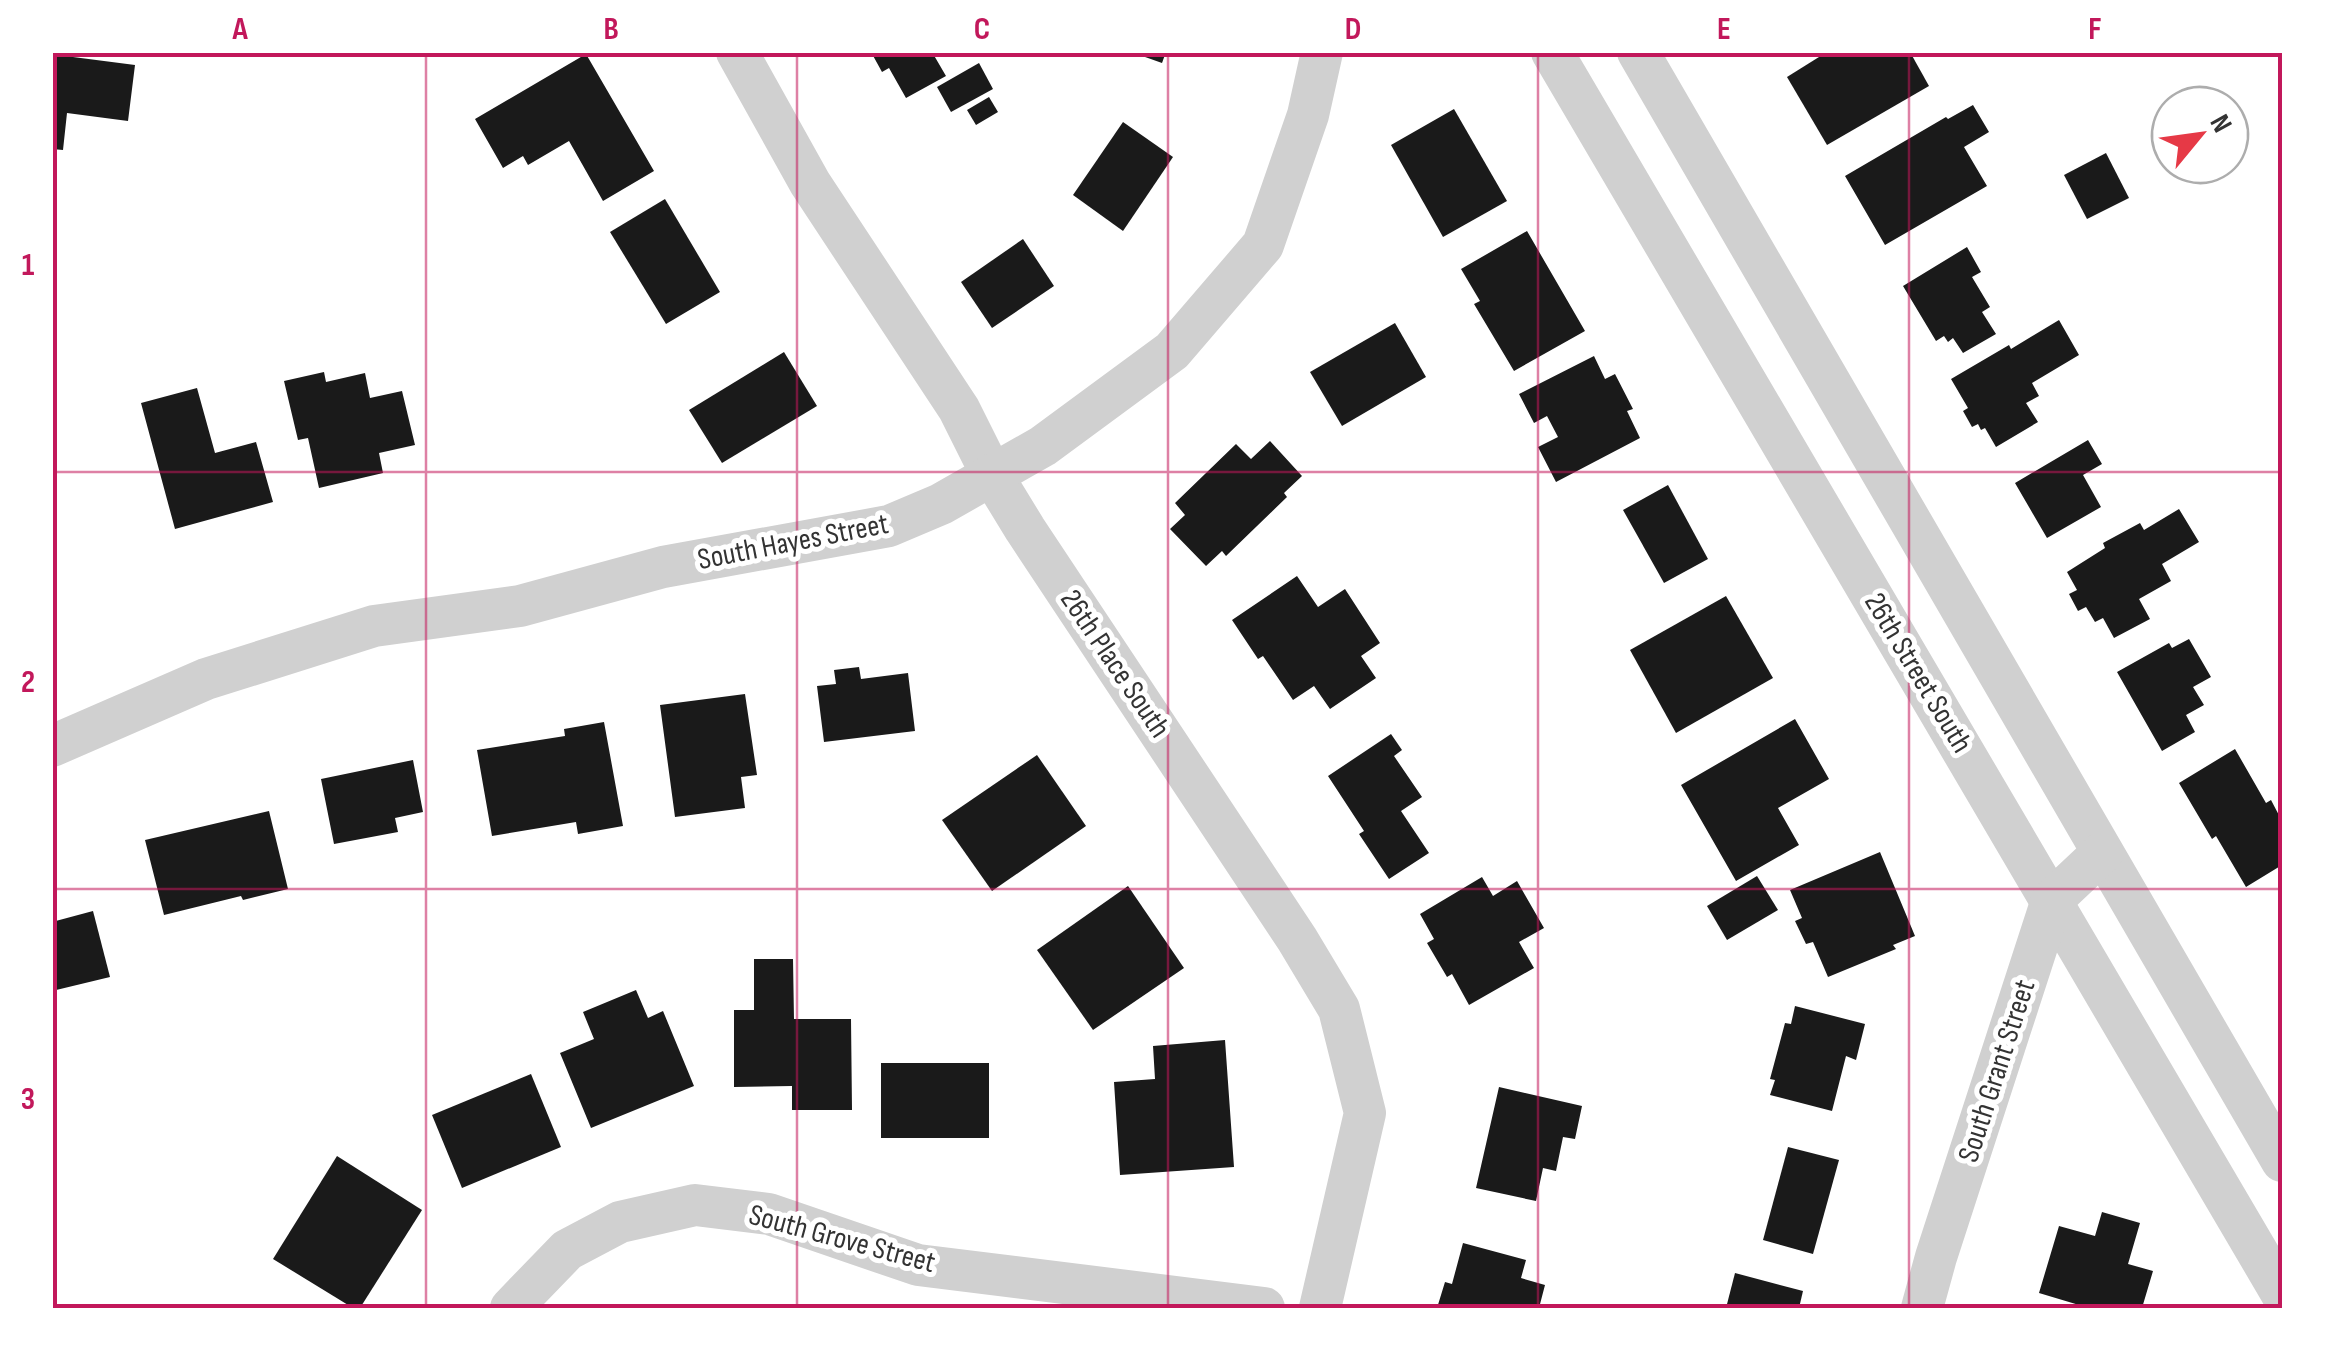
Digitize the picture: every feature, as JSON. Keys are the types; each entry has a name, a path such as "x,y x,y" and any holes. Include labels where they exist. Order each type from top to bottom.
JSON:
{"street":[{"name":"26th Place South","path":"737,52 810,183 959,409 992,475 1297,939 1339,1010 1365,1113 1320,1308"},
{"name":"South Hayes Street","path":"52,746 206,679 374,626 520,606 662,567 890,526 941,504 1043,446 1172,351 1263,246 1308,115 1322,52"},
{"name":"26th Street South","path":"1552,52 2282,1294"},
{"path":"1638,52 2102,853 2277,1139 2216,1178"},
{"name":"South Grant Street","path":"1922,1308 2052,900 2102,853"},
{"name":"South Grove Street","path":"512,1308 568,1250 620,1222 695,1205 769,1214 918,1265 1264,1308"}],"building":[{"path":"52,52 73,52 73,57 135,65 128,121 67,113 63,150 52,149"},
{"path":"871,52 932,52 946,76 906,98 889,68 882,72"},
{"path":"1131,52 1166,52 1162,63"},
{"path":"1827,52 1910,52 1929,86 1827,145 1787,77"},
{"path":"586,54 654,171 603,201 569,141 528,165 523,156 503,168 475,119"},
{"path":"979,63 993,89 951,112 937,87"},
{"path":"989,97 998,112 976,125 967,110"},
{"path":"1973,105 1989,132 1964,147 1987,186 1885,245 1845,176"},
{"path":"1454,109 1507,201 1443,237 1391,145"},
{"path":"1123,122 1173,157 1123,231 1073,195"},
{"path":"2106,153 2129,198 2087,219 2064,175"},
{"path":"665,199 720,292 666,324 610,232"},
{"path":"1527,231 1585,331 1514,371 1474,304 1480,301 1461,269"},
{"path":"1023,239 1054,286 992,328 961,282"},
{"path":"1967,247 1981,272 1972,277 1990,307 1982,312 1996,334 1963,353 1953,338 1948,342 1944,336 1936,341 1903,286"},
{"path":"2059,320 2079,355 2032,383 2039,396 2026,403 2038,422 1996,447 1985,428 1981,430 1978,424 1972,427 1963,411 1968,408 1951,379"},
{"path":"1395,323 1426,377 1342,426 1310,372"},
{"path":"784,352 817,406 722,463 689,410"},
{"path":"1594,356 1605,379 1615,374 1633,409 1627,411 1640,438 1556,482 1538,447 1558,437 1547,416 1534,423 1519,394"},
{"path":"324,372 326,382 365,373 370,398 402,391 415,445 379,453 383,473 319,488 308,438 298,440 284,381"},
{"path":"197,388 215,453 256,442 273,502 175,529 141,403"},
{"path":"2088,440 2102,464 2083,475 2101,507 2047,538 2015,483"},
{"path":"1270,441 1302,476 1284,493 1287,497 1226,556 1222,551 1206,566 1170,529 1185,515 1175,503 1236,444 1251,459"},
{"path":"1668,485 1708,559 1664,583 1623,510"},
{"path":"2179,509 2199,542 2162,564 2171,581 2139,599 2150,619 2114,638 2103,618 2095,622 2086,607 2078,611 2069,594 2077,590 2067,572 2105,548 2103,543 2140,523 2144,530"},
{"path":"1297,576 1318,607 1345,589 1380,643 1361,656 1376,678 1330,709 1314,686 1293,700 1232,620"},
{"path":"1726,596 1773,678 1676,733 1630,650"},
{"path":"2189,639 2211,677 2193,687 2204,705 2186,715 2195,732 2162,751 2117,672 2169,643 2172,648"},
{"path":"859,667 861,679 908,673 915,731 824,742 817,686 836,684 834,670"},
{"path":"745,694 757,775 741,777 745,808 675,817 660,705"},
{"path":"1795,719 1829,779 1778,808 1799,845 1736,881 1681,785"},
{"path":"604,722 623,826 578,834 576,822 492,836 477,750 565,736 564,729"},
{"path":"1391,734 1402,750 1394,756 1422,797 1401,811 1429,853 1389,879 1328,776"},
{"path":"2235,749 2266,803 2271,800 2282,821 2282,865 2246,887 2179,783"},
{"path":"1037,755 1086,826 992,891 942,820"},
{"path":"413,760 423,812 395,818 398,832 334,844 321,779"},
{"path":"269,811 288,889 164,915 145,840"},
{"path":"1880,852 1915,936 1893,945 1896,949 1828,977 1813,942 1806,944 1795,921 1802,918 1790,890"},
{"path":"1757,876 1778,910 1727,940 1707,906"},
{"path":"1482,877 1493,896 1517,881 1544,928 1519,942 1534,968 1469,1005 1452,974 1447,977 1427,943 1434,939 1420,914"},
{"path":"1128,886 1184,968 1093,1030 1037,950"},
{"path":"93,911 110,977 52,991 52,922"},
{"path":"754,959 793,959 794,1019 851,1019 852,1110 792,1110 792,1086 734,1087 734,1010 754,1010"},
{"path":"636,990 648,1018 663,1011 694,1086 591,1128 560,1053 594,1039 583,1012"},
{"path":"1795,1006 1865,1024 1856,1060 1846,1056 1832,1111 1770,1095 1775,1080 1770,1079 1785,1023 1791,1024"},
{"path":"1225,1040 1234,1167 1120,1175 1114,1082 1155,1079 1153,1046"},
{"path":"881,1063 989,1063 989,1138 881,1138"},
{"path":"531,1074 561,1147 462,1188 432,1115"},
{"path":"1499,1087 1582,1106 1575,1139 1563,1137 1556,1171 1543,1168 1536,1201 1476,1188"},
{"path":"1788,1147 1839,1160 1813,1254 1763,1240"},
{"path":"337,1156 422,1210 360,1308 353,1308 273,1259"},
{"path":"2102,1212 2140,1223 2128,1264 2153,1271 2142,1308 2078,1308 2079,1305 2039,1293 2059,1226 2095,1236"},
{"path":"1463,1243 1526,1260 1521,1278 1545,1285 1539,1308 1437,1308 1445,1282 1452,1284"},
{"path":"1735,1273 1803,1291 1799,1308 1726,1308"}]}
